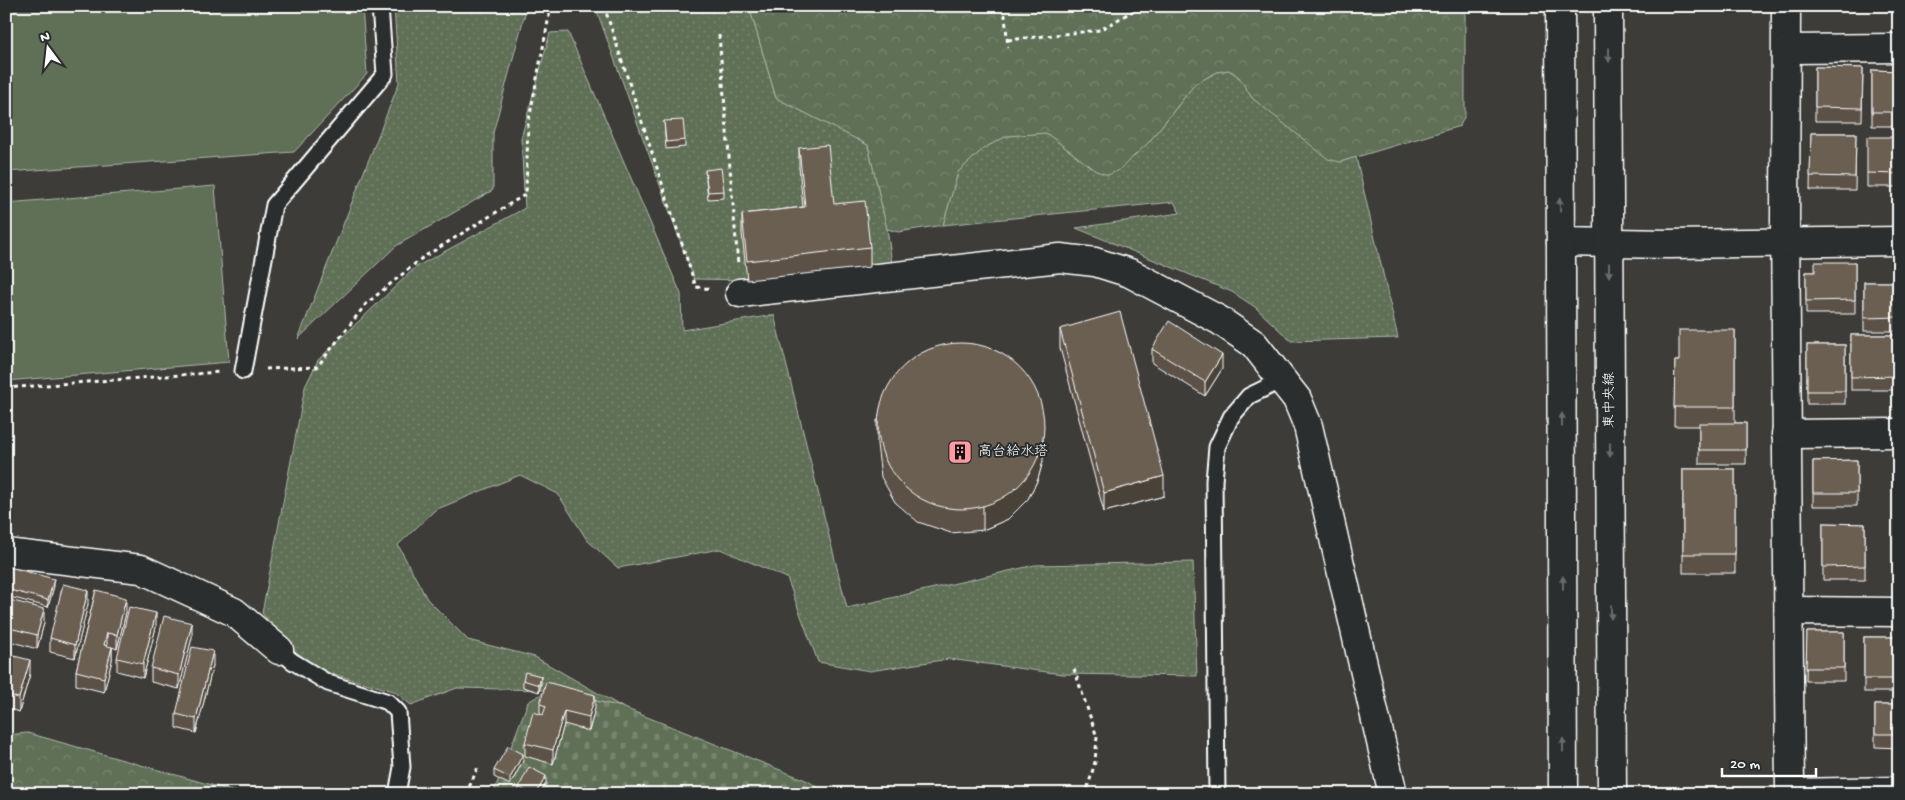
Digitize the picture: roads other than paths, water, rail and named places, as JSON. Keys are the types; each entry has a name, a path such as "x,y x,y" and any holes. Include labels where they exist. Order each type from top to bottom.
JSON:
{"main road":[{"path":"1560,6 1564,794"},
{"name":"東中央線","path":"1608,6 1612,794"},
{"path":"1786,6 1786,434 1790,793 1899,791"},
{"path":"1787,49 1899,48"},
{"path":"1561,242 1668,244 1899,241"},
{"path":"740,293 1060,258 1095,262 1130,273 1219,320 1254,344 1297,399 1308,426 1393,794"},
{"path":"1786,434 1899,433"},
{"path":"6,553 142,569 234,612 279,650"},
{"path":"1788,612 1899,612"}],"lane":[{"path":"243,370 274,205 385,74 380,6"},
{"path":"1217,794 1214,481 1218,447 1231,418 1249,396 1282,380"},
{"path":"279,650 292,661 328,682 388,702 398,712 402,767 397,794"}],"place":[{"name":"高台給水塔","path":"960,452"}]}
